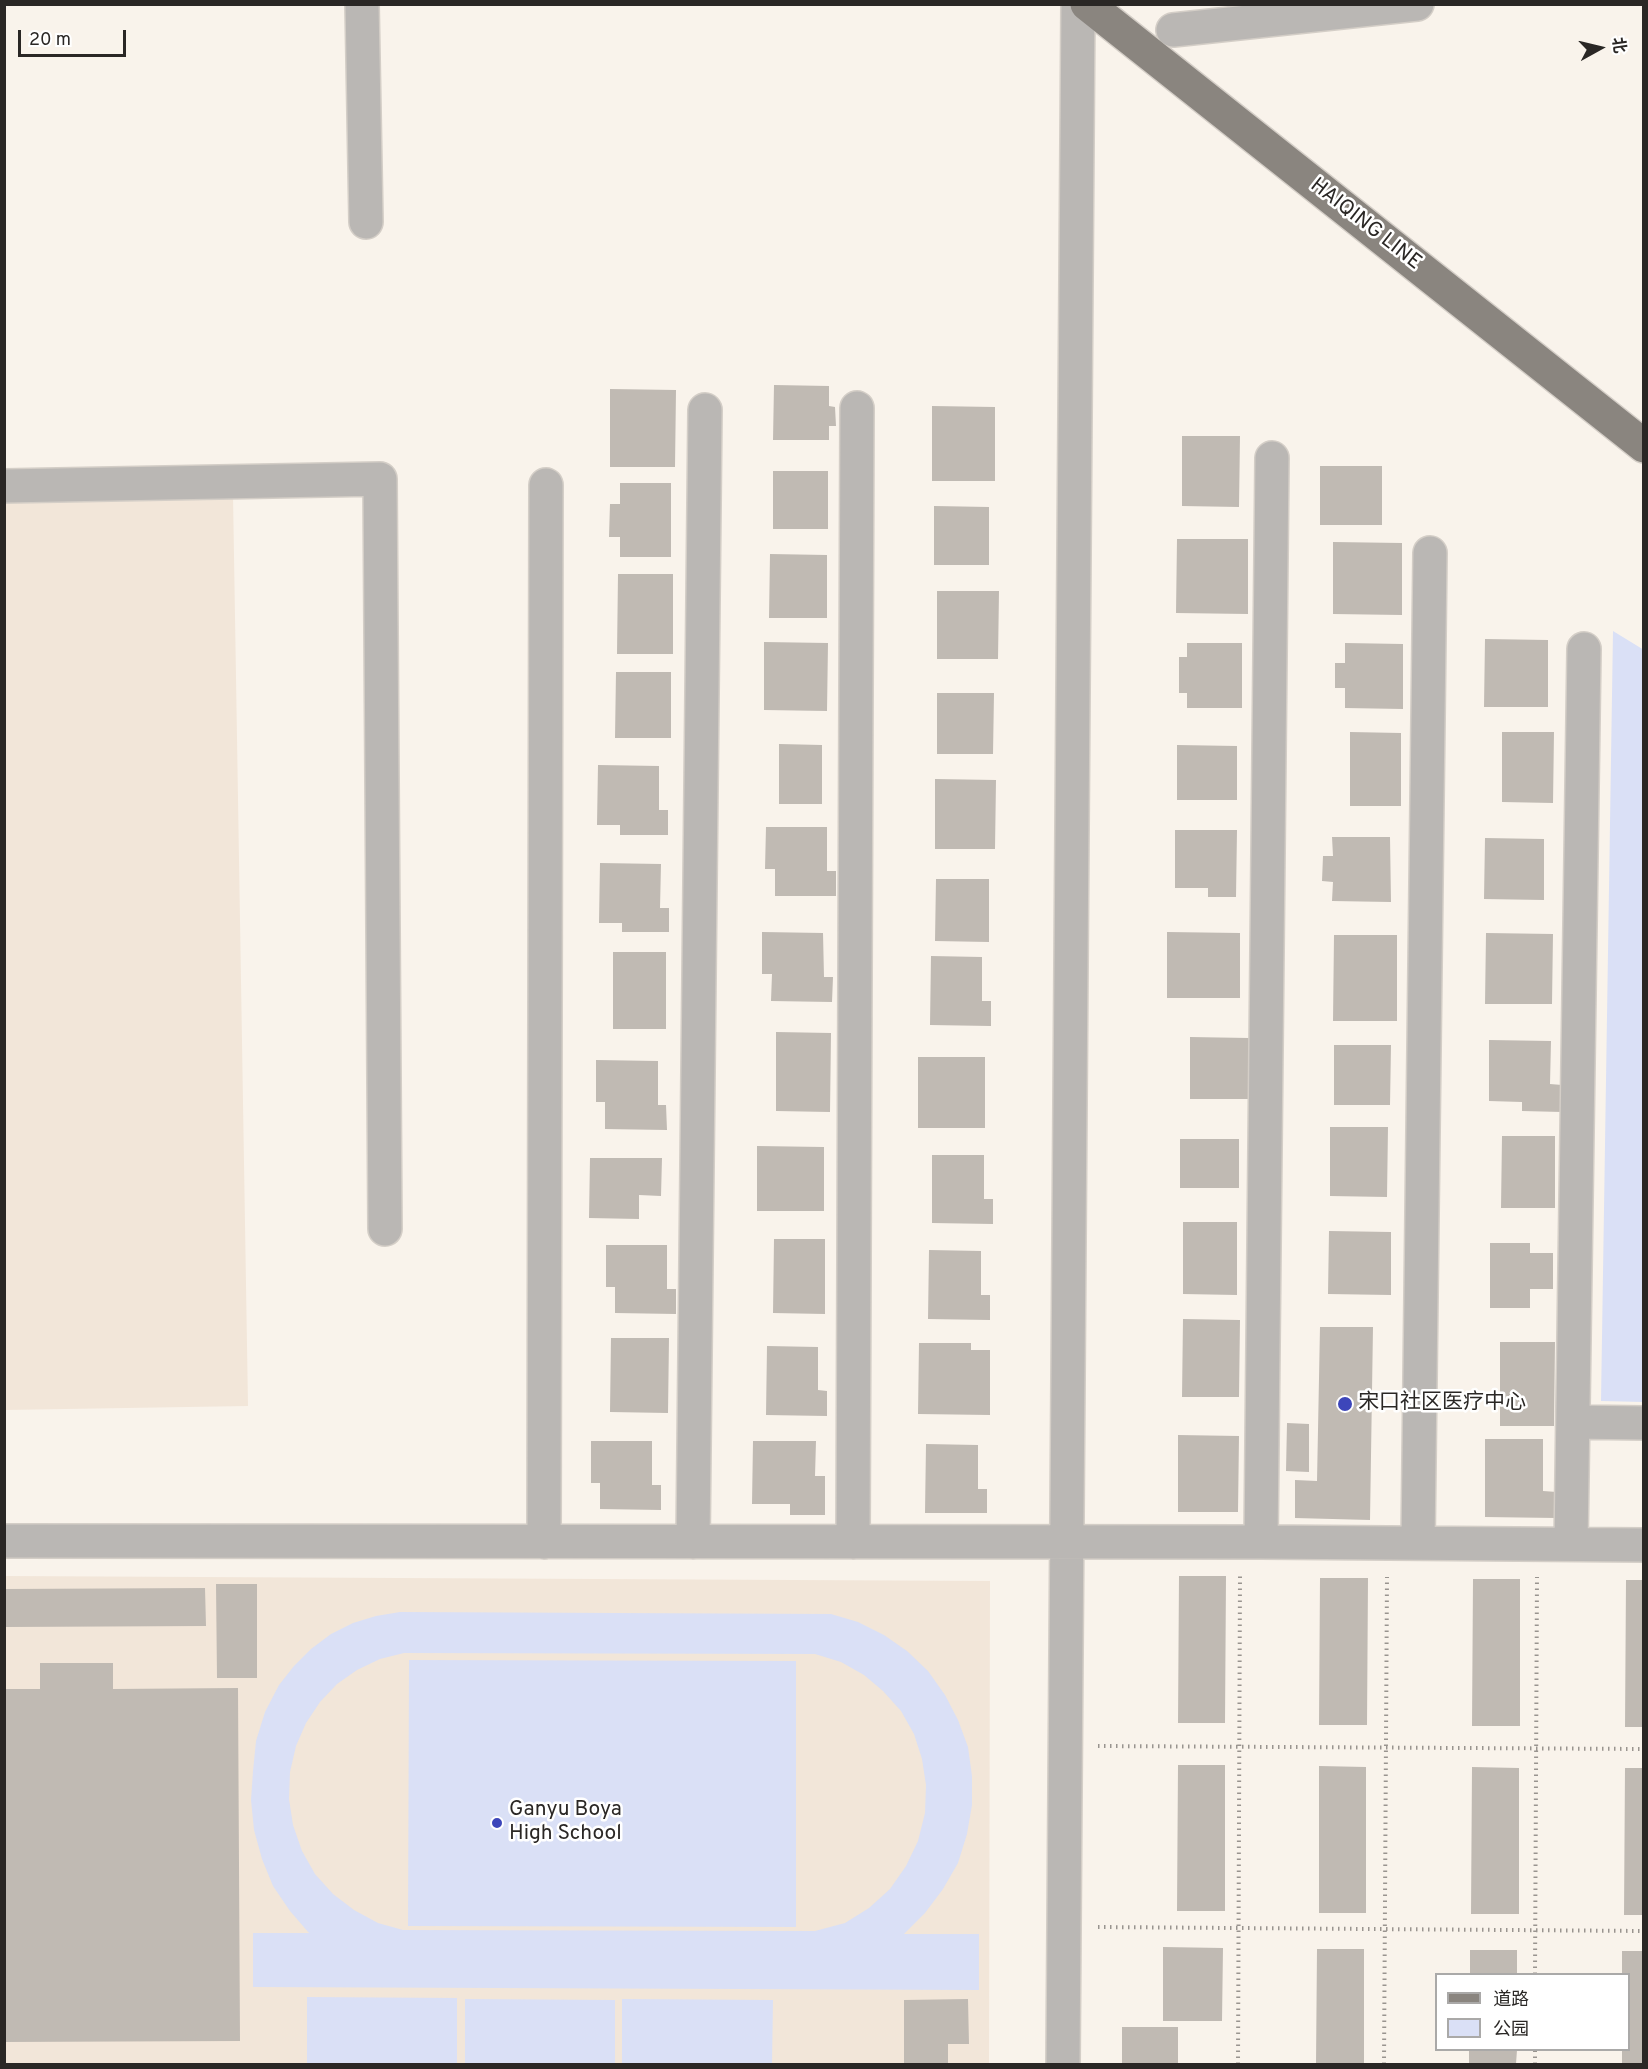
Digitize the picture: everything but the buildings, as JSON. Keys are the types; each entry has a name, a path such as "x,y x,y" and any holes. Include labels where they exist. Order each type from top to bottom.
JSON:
{"main road":[{"name":"HAIQING LINE","path":"1087,4 1644,446"}],"street":[{"path":"362,4 366,222"},
{"path":"1063,2064 1078,4"},
{"path":"1178,77 1172,17 1418,4"},
{"path":"853,1542 857,408"},
{"path":"693,1542 705,410"},
{"path":"1251,1542 1272,458"},
{"path":"4,486 380,479 385,1228"},
{"path":"544,1542 546,484"},
{"path":"1403,1543 1430,553"},
{"path":"1571,1544 1584,649"},
{"path":"1572,1422 1644,1423"},
{"path":"4,1541 1251,1542 1644,1545"}],"path":[{"path":"1238,2064 1240,1747 1251,1542"},
{"path":"1384,2064 1385,1748 1403,1543"},
{"path":"1535,1973 1538,1544"},
{"path":"1065,1746 1644,1749"},
{"path":"1064,1927 1644,1930"}],"shaded area":[{"path":"233,495 248,1406 5,1410 4,499"},
{"name":"Ganyu Boya High School","path":"5,1576 990,1581 989,2064 5,2064"}],"green space":[{"path":"1613,631 1644,650 1643,1402 1601,1401"},
{"path":"400,1612 831,1614 858,1622 884,1635 907,1651 928,1671 945,1695 968,1747 972,1776 972,1805 967,1834 958,1863 943,1889 925,1913 904,1934 979,1934 979,1990 253,1987 253,1933 309,1933 273,1886 254,1830 251,1800 253,1771 256,1741 265,1712 279,1685 311,1649 331,1634 353,1623","holes":["404,1653 815,1654 841,1662 864,1675 901,1711 914,1734 922,1759 926,1785 925,1813 918,1841 906,1866 890,1889 869,1908 845,1923 815,1931 403,1930 378,1923 354,1910 333,1894 315,1874 302,1851 293,1825 289,1799 290,1772 296,1746 306,1723 320,1702 337,1684 357,1670 380,1659"]},
{"path":"409,1660 796,1661 796,1927 408,1926"},
{"path":"307,1997 457,1998 457,2064 307,2064"},
{"path":"465,1999 615,2000 615,2064 465,2064"},
{"path":"622,1999 773,2000 772,2064 622,2064"}],"place":[{"name":"宋口社区医疗中心","path":"1345,1404"},
{"name":"Ganyu Boya High School","path":"497,1823"}]}
